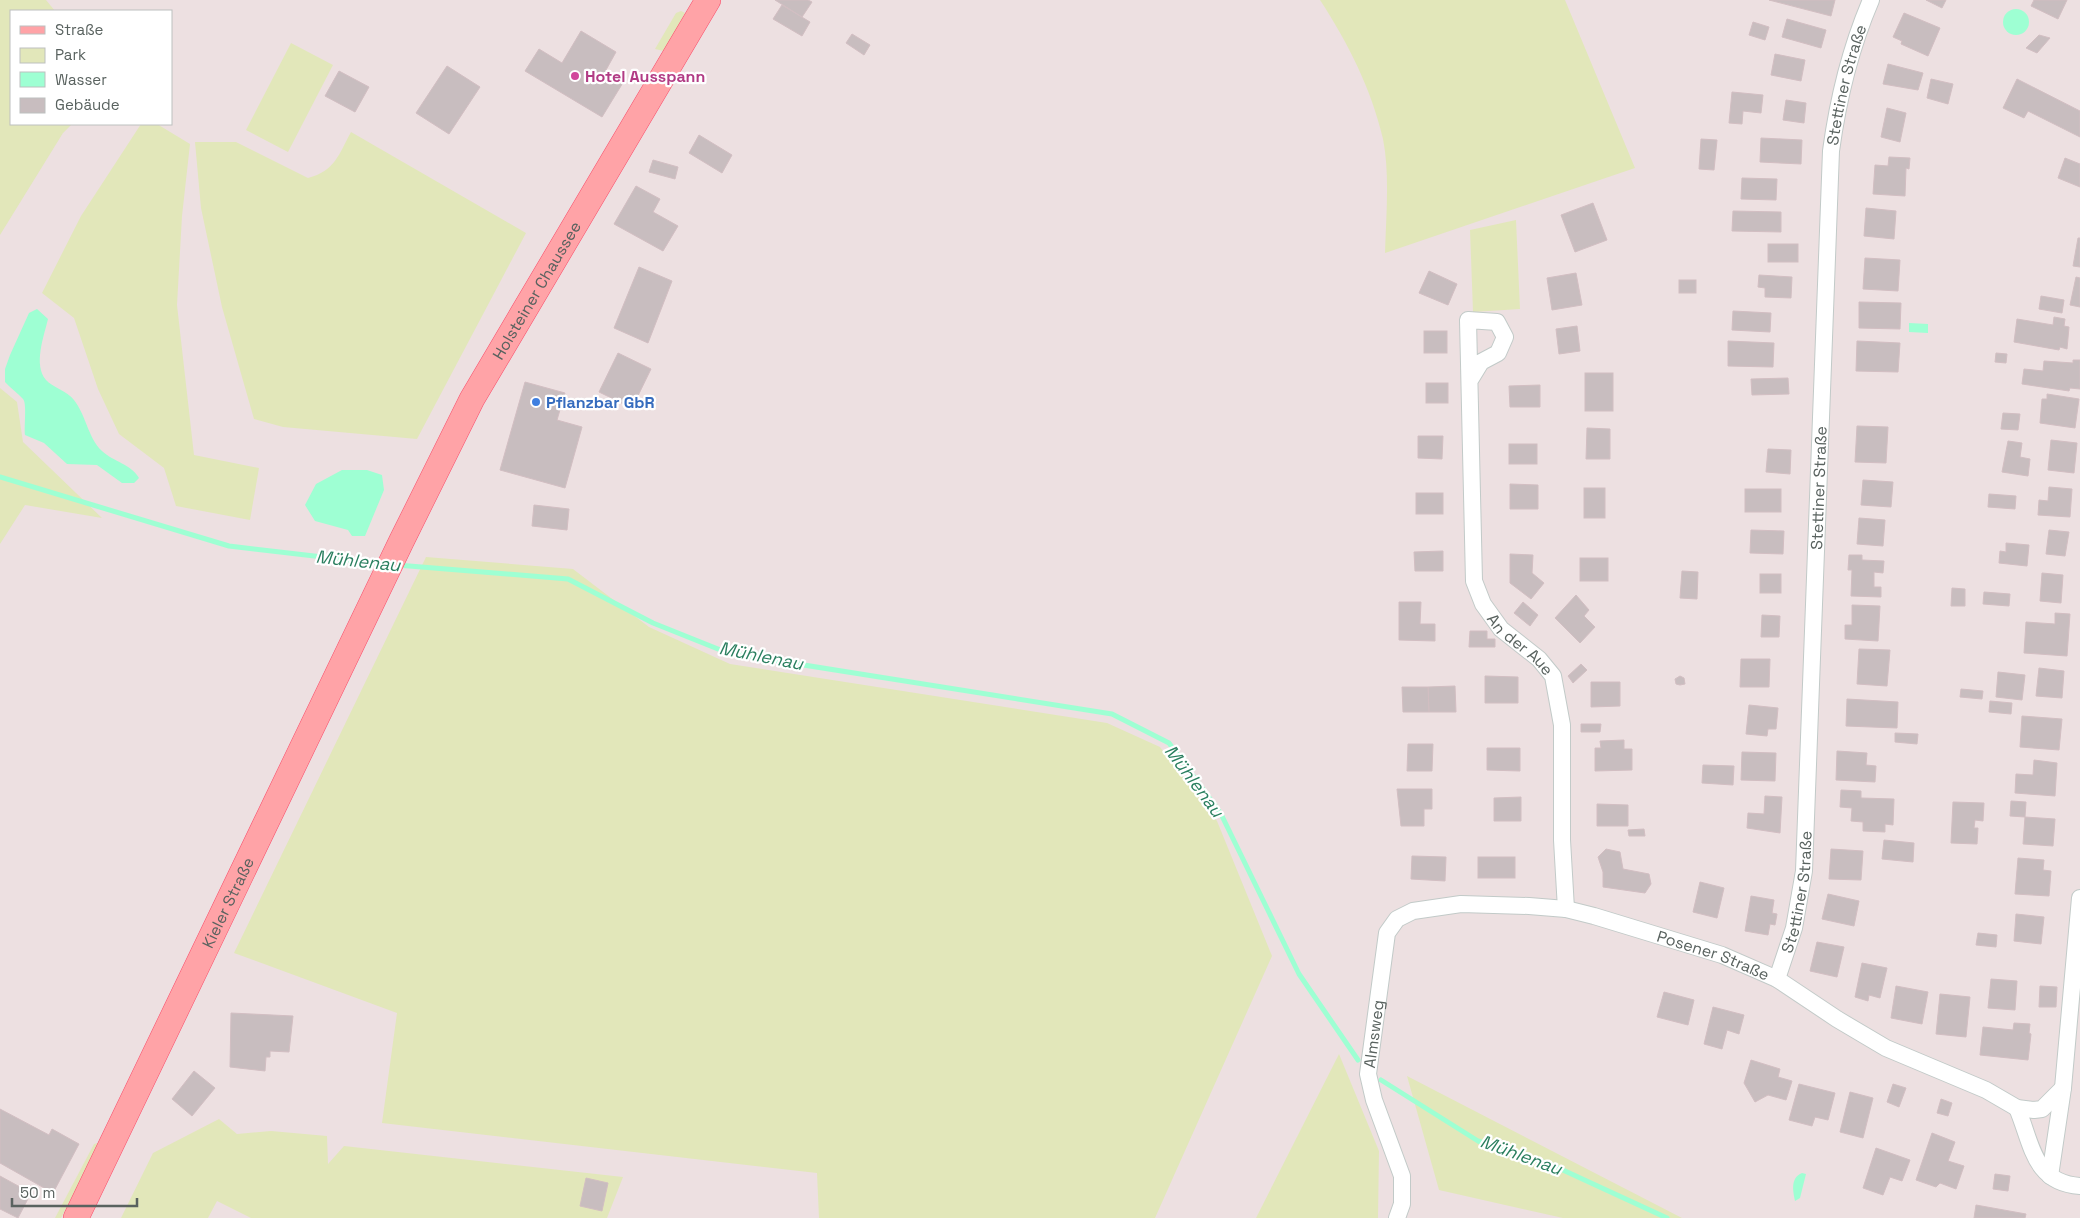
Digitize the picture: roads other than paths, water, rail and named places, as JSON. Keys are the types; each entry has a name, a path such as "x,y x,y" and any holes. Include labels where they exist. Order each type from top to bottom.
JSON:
{"main road":[{"name":"Holsteiner Chaussee","path":"378,588 476,390 708,0"},
{"name":"Kieler Straße","path":"76,1218 378,588"}],"street":[{"name":"Stettiner Straße","path":"1777,979 1794,928 1804,871 1831,152 1836,115 1850,55 1871,0"},
{"name":"An der Aue","path":"1470,380 1474,581 1482,604 1501,629 1539,659 1553,676 1562,725 1562,840 1566,910"},
{"path":"2050,1176 2063,1088 2080,898"},
{"name":"Posener Straße","path":"1388,933 1397,919 1413,911 1440,907 1486,904 1566,910 1594,916 1722,955 1777,979 1836,1019 1886,1048 1986,1090 2017,1108 2042,1109 2063,1088"},
{"name":"Almsweg","path":"1388,933 1368,1074 1374,1100 1402,1176 1402,1204 1397,1218"},
{"path":"2017,1108 2034,1157 2058,1183 2080,1186"}],"water":[{"path":"2016,9 2025,13 2029,22 2025,31 2016,35 2007,31 2003,22 2007,13"},
{"path":"37,309 48,319 40,359 42,374 46,380 74,400 97,446 136,473 139,478 134,483 122,483 97,465 67,464 44,443 25,435 24,401 5,382 5,369 29,313"},
{"path":"1909,323 1928,324 1928,333 1909,332"},
{"path":"342,470 367,470 382,475 384,490 365,536 352,536 348,530 315,521 305,505 316,484"},
{"path":"1802,1173 1806,1174 1800,1198 1795,1201 1794,1181"}],"waterway":[{"name":"Mühlenau","path":"0,477 229,546 383,564"},
{"name":"Mühlenau","path":"397,565 568,579 653,623 728,653 1112,714 1169,743 1221,814 1299,974 1358,1060"},
{"name":"Mühlenau","path":"1381,1080 1478,1141 1552,1165 1667,1218"}],"place":[{"name":"Hotel Ausspann","path":"575,76"},
{"name":"Pflanzbar GbR","path":"536,402"}]}
